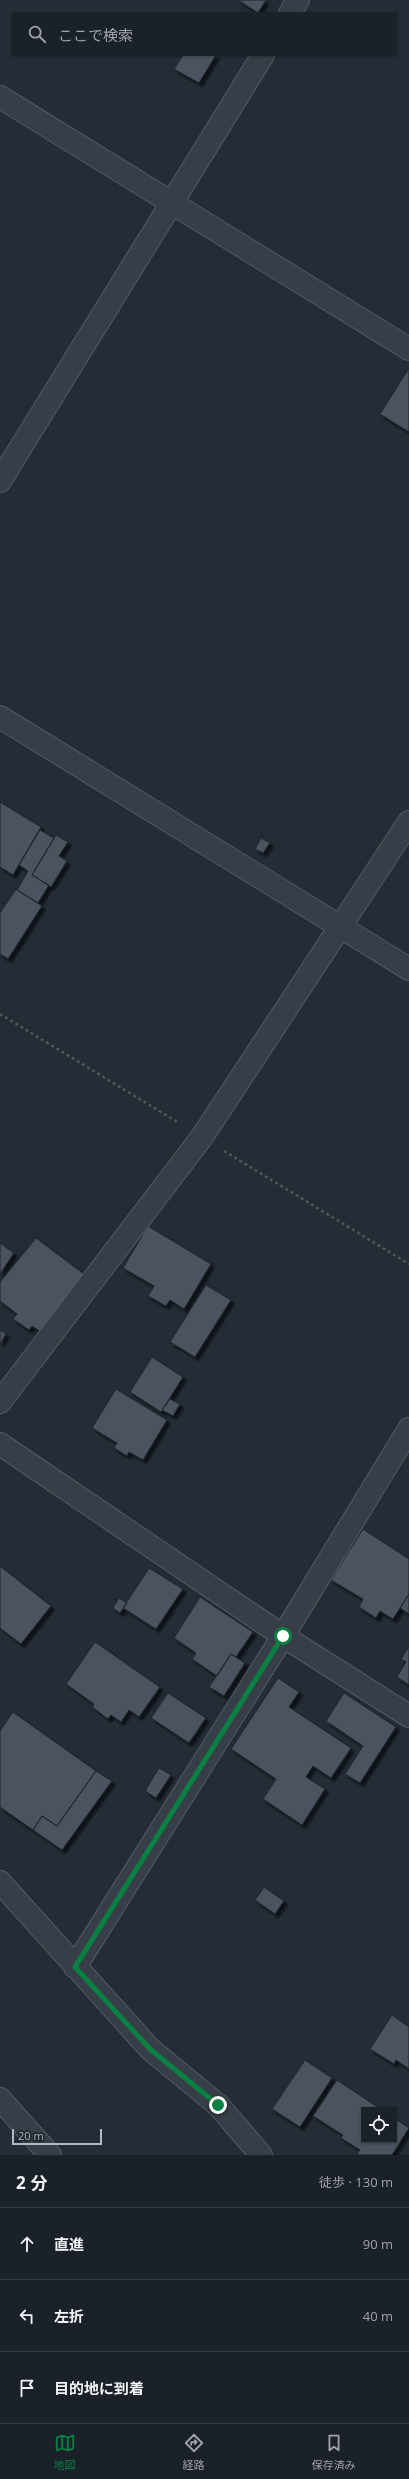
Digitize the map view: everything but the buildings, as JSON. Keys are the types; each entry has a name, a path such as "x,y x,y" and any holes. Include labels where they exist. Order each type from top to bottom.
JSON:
{"street":[{"path":"291,12 298,0"},
{"path":"0,481 262,56"},
{"path":"0,97 409,349"},
{"path":"0,717 341,925 409,969"},
{"path":"0,1402 202,1137 409,822"},
{"path":"75,1967 283,1636 409,1429"},
{"path":"0,1444 283,1636 409,1716"},
{"path":"0,1882 150,2049 218,2105 261,2155"},
{"path":"0,2099 50,2155"}],"route":[{"path":"218,2105 150,2049 75,1967 283,1636"}]}
